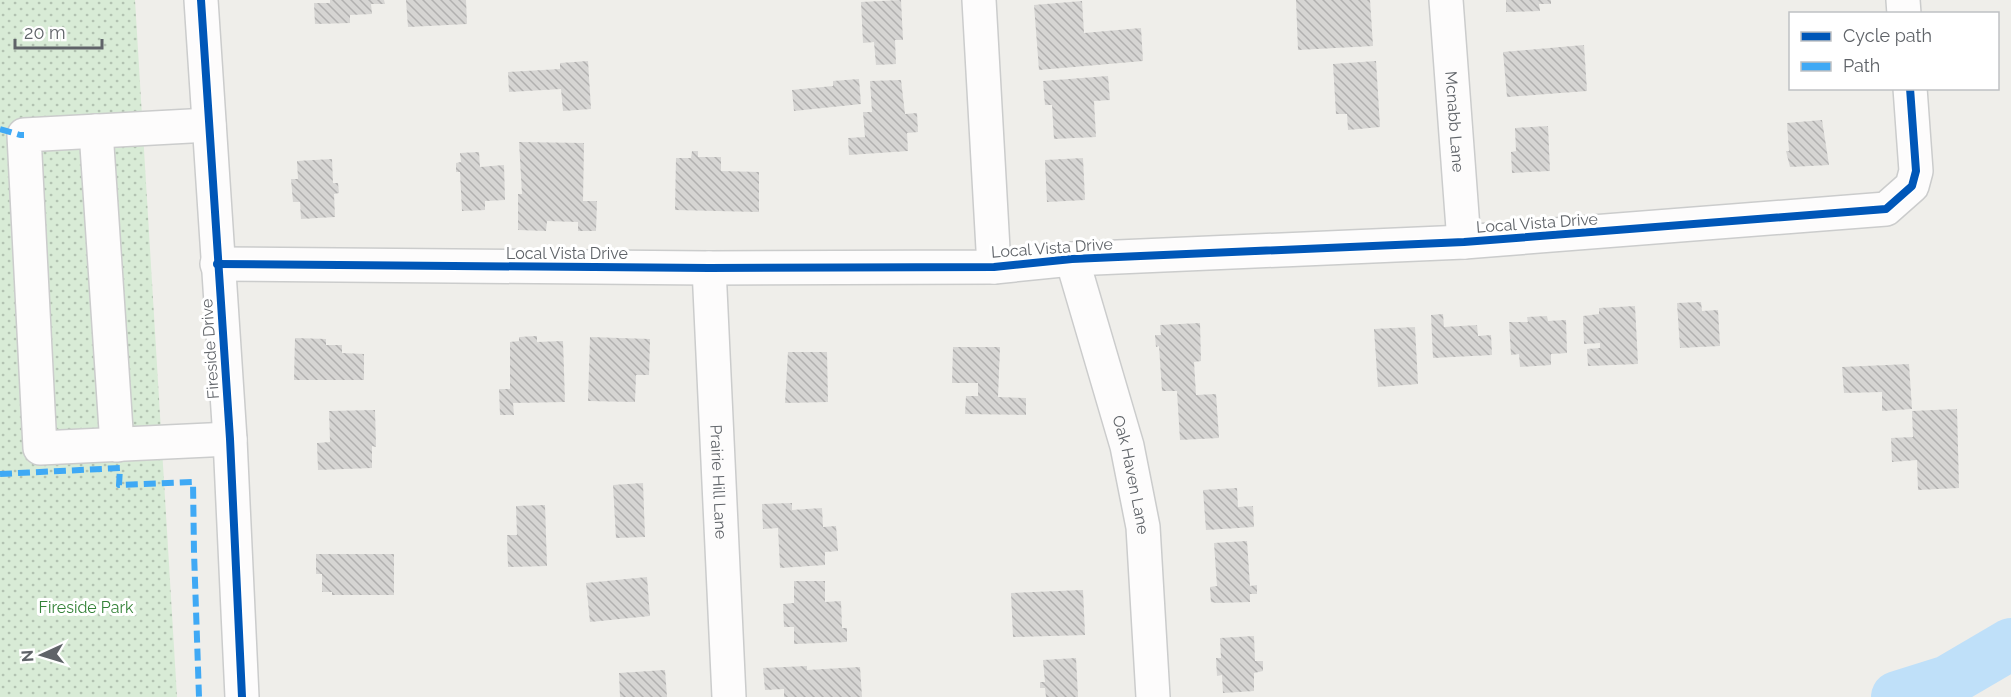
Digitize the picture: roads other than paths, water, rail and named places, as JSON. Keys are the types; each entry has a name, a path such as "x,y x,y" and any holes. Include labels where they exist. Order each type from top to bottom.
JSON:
{"street":[{"name":"Fireside Drive","path":"201,0 230,439 242,697"},
{"path":"979,0 994,267"},
{"name":"Mcnabb Lane","path":"1446,0 1464,242"},
{"name":"Local Vista Drive","path":"217,264 709,268 994,267 1072,259 1464,242 1886,209 1912,186 1916,171 1910,90"},
{"path":"209,126 24,135 40,448 230,439"},
{"path":"96,131 117,445"},
{"name":"Oak Haven Lane","path":"1072,259 1127,446 1143,527 1153,697"},
{"name":"Prairie Hill Lane","path":"709,268 729,697"}],"waterway":[{"path":"1897,697 1948,681 2011,644"}],"park label":[{"name":"Fireside Park","path":"86,607"}]}
